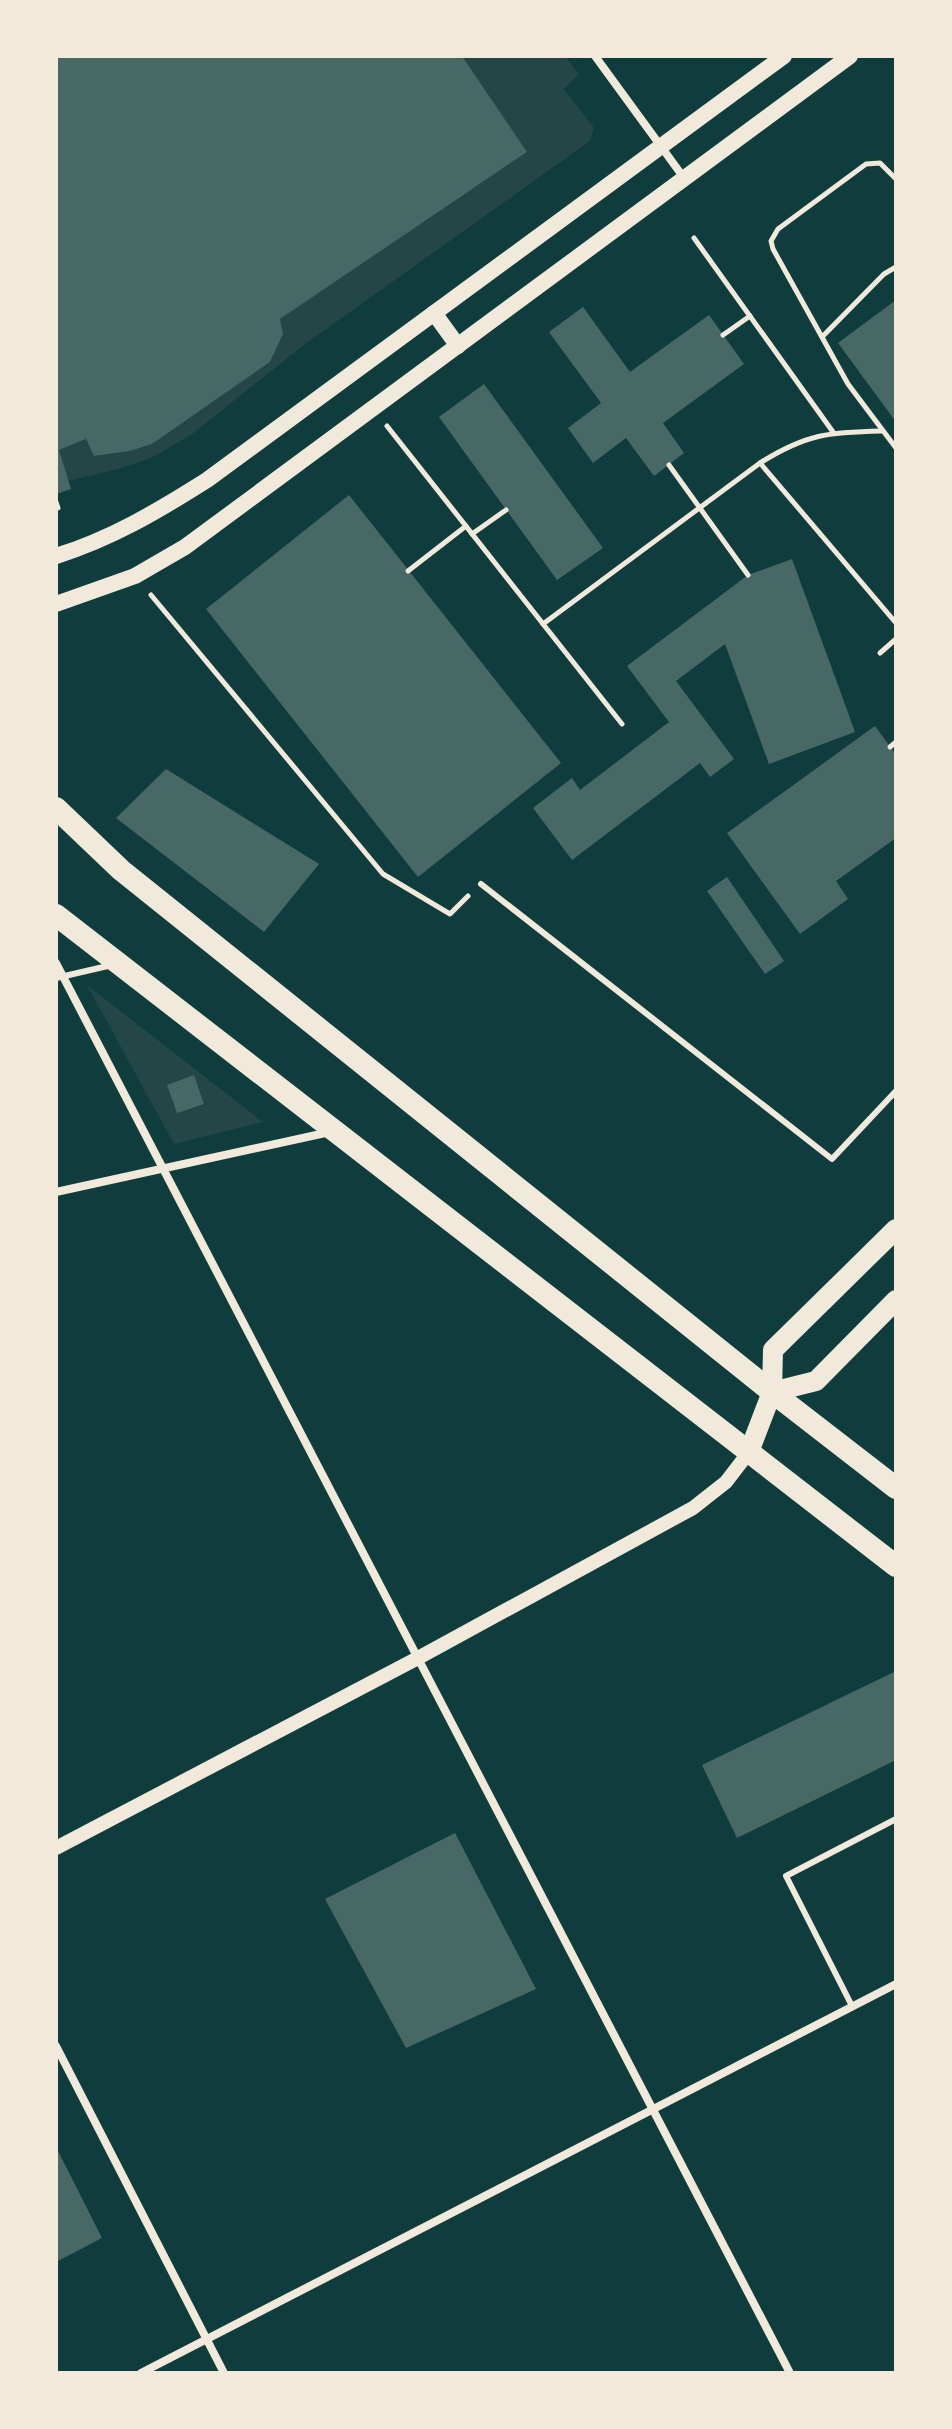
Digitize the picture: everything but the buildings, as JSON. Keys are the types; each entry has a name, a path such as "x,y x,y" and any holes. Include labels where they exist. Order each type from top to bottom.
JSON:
{"highway":[{"path":"56,808 121,870 896,1488"},
{"path":"56,915 896,1566"}],"main road":[{"path":"56,556 115,534 207,480 784,56"},
{"path":"56,604 135,576 185,547 850,56"},
{"path":"434,313 458,346"},
{"path":"749,1452 772,1392 773,1350 896,1229"},
{"path":"772,1392 816,1381 896,1300"}],"street":[{"path":"595,56 684,179"},
{"path":"56,963 59,977 163,1168 790,2373"},
{"path":"56,1192 335,1130"},
{"path":"56,1848 418,1658 693,1508 726,1482 749,1452"},
{"path":"141,2373 896,1984"},
{"path":"56,2046 224,2373"}],"lane":[{"path":"481,884 832,1159 896,1091"},
{"path":"59,977 116,964"},
{"path":"852,2006 786,1876 896,1819"}],"path":[{"path":"896,179 880,163 866,164 773,235 773,249 848,384 896,448"},
{"path":"694,238 833,432"},
{"path":"822,337 884,274 896,267"},
{"path":"723,335 750,316"},
{"path":"374,408 622,724"},
{"path":"543,624 787,446 833,432 883,431"},
{"path":"760,463 896,623"},
{"path":"669,465 748,575"},
{"path":"472,534 506,510"},
{"path":"408,571 466,526"},
{"path":"135,576 383,874 450,914 481,884"},
{"path":"880,653 896,639"},
{"path":"890,747 896,742"}],"shaded area":[{"path":"462,56 565,56 579,74 564,89 594,128 590,141 305,344 191,435 151,458 68,481 59,450 86,439 95,456 152,444 270,362 283,334 280,319 526,153"},
{"path":"87,985 263,1122 174,1144"}]}
